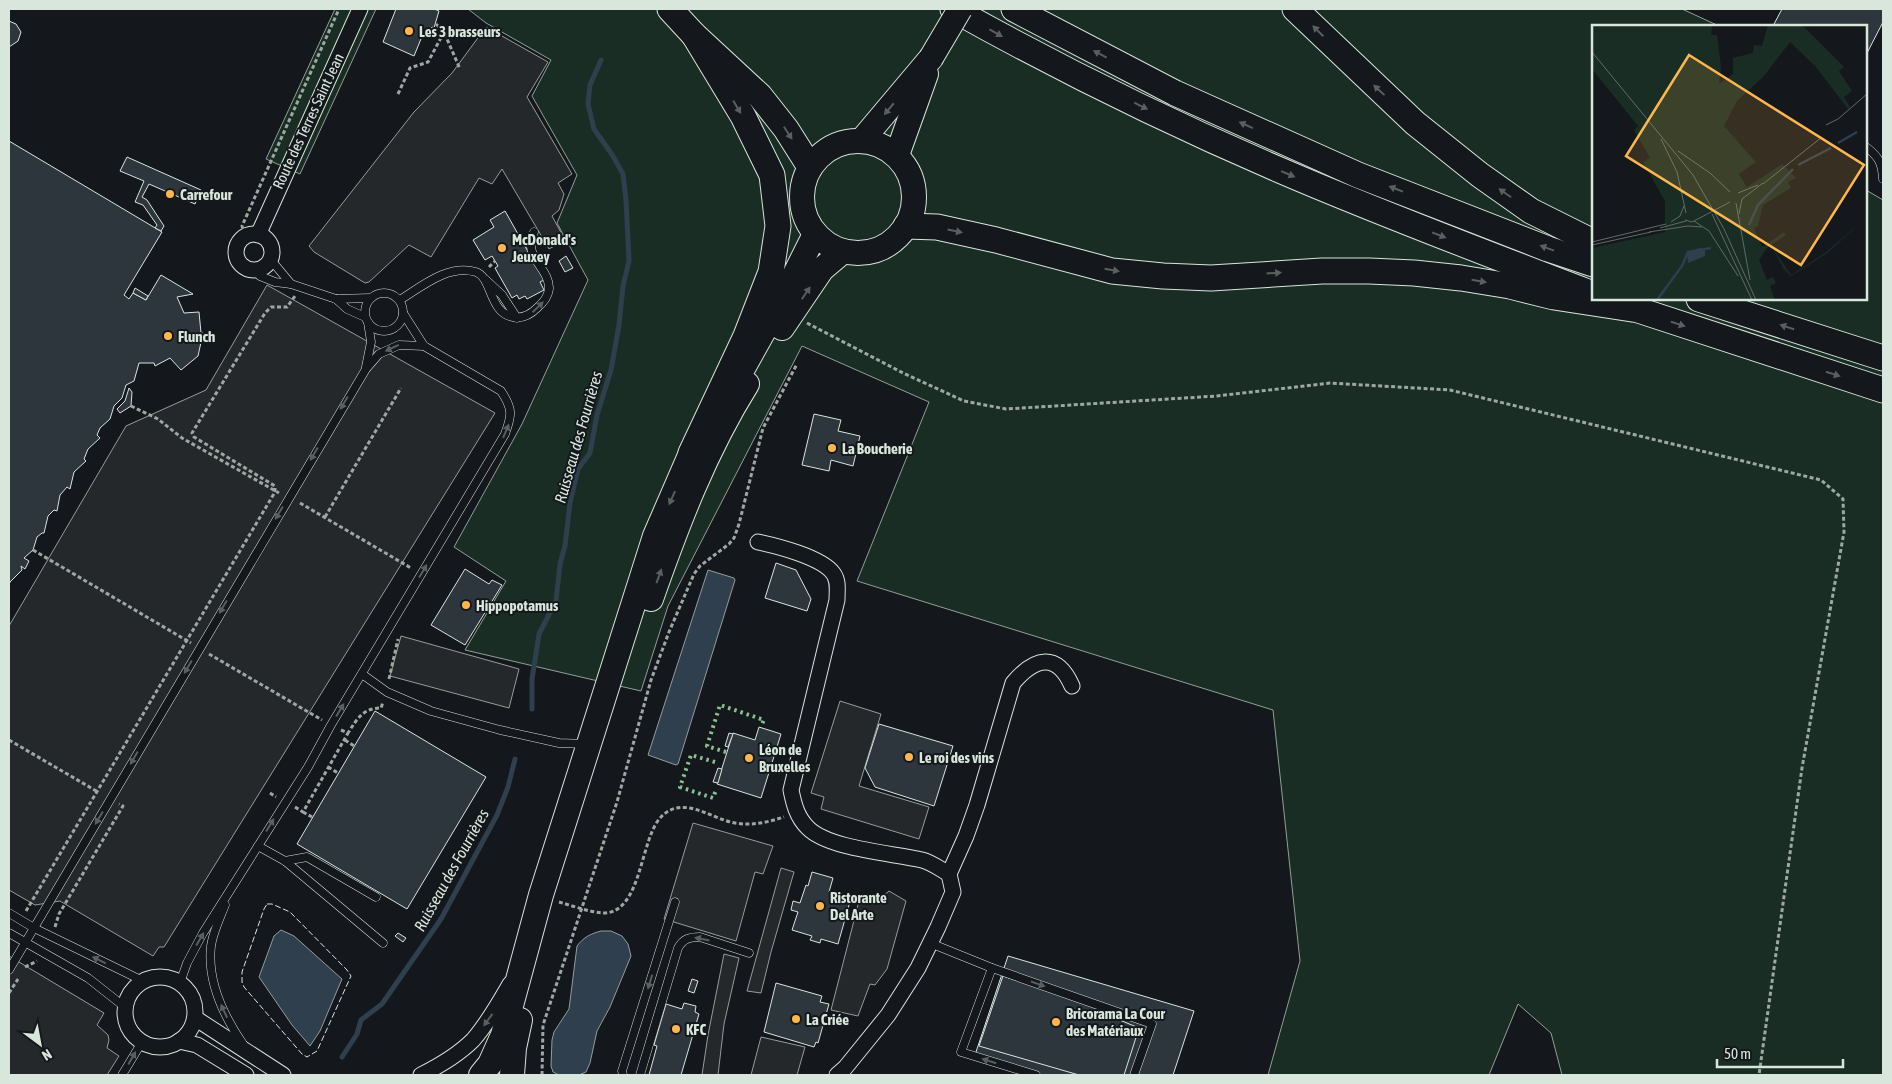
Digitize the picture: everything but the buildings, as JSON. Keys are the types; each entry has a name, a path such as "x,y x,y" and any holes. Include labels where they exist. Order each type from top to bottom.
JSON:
{"highway":[{"path":"670,9 694,35 760,96 786,128 810,167"},
{"path":"953,9 1037,56 1281,171 1381,213 1592,294"},
{"path":"1014,9 1175,93 1358,175 1548,249 1592,264"},
{"path":"1296,9 1415,123 1480,175 1531,211 1592,242"},
{"path":"692,453 746,336 771,272 778,226 772,175 743,116 694,35"},
{"path":"906,226 937,227 996,240 1112,271 1211,278 1331,271 1414,273 1510,286 1554,297 1632,309"},
{"path":"1608,300 1883,390"},
{"path":"1703,300 1883,358"}],"main road":[{"path":"862,140 931,58 960,9"},
{"path":"897,155 931,58"},
{"path":"862,140 875,143 897,155 913,182 915,197 912,212 906,226 893,241 875,251 842,252 824,242 815,234 806,219 802,201 803,184 810,167 823,152 842,142 862,140"},
{"path":"512,1075 514,1048 548,898 589,744 655,536 692,453 741,375 815,234"},
{"path":"481,1075 490,1064 503,1035 633,649 672,541 703,464 745,388 791,315 822,269 842,252"}],"street":[{"name":"Route des Terres Saint Jean","path":"252,236 360,9"},
{"path":"252,236 263,236 271,245 271,260 267,265 255,270 248,269 238,259 238,245 252,236"},
{"path":"758,542 783,547 821,563 832,572 838,582 838,600 791,790 797,814 809,829 828,839 863,850 924,860 949,874"},
{"path":"837,1075 846,1068 888,1015 918,968 930,943 952,892 949,874 966,836 977,804 1013,683 1025,669 1042,662 1055,664 1066,673 1072,686"},
{"path":"421,1075 439,1066 472,1041 491,1017 511,982 548,898"},
{"path":"165,977 180,983 190,992 195,1005 195,1018 190,1031 179,1041 167,1046 154,1046 142,1042 132,1033 127,1021 126,1008 132,993 143,982 154,978 165,977"},
{"path":"195,1018 282,1075"},
{"path":"179,1041 197,1045 243,1075"}],"lane":[{"path":"1867,147 1876,155 1882,168 1883,180"},
{"path":"400,300 431,279 446,273 478,272 484,278 499,309 511,317 517,318 528,315 547,296 549,288 548,280 531,248 534,232"},
{"path":"271,260 294,285"},
{"path":"255,270 260,276 275,282 294,285 336,299 370,298"},
{"path":"366,368 370,342 365,307 370,298 375,294 387,292 400,300 404,313 424,346"},
{"path":"336,299 347,309 367,320 377,330 389,330 399,324 404,313"},
{"path":"9,970 366,368 379,354 399,345 424,346 502,391 509,403 511,417 505,434 331,725 308,767 203,933 187,962 180,983"},
{"path":"362,674 387,692 431,711 500,730 559,743 589,744"},
{"path":"258,846 285,861 383,943"},
{"path":"285,861 307,857 376,897"},
{"path":"229,894 211,944 210,967 216,994 249,1053"},
{"path":"623,1075 622,1071 675,902"},
{"path":"9,913 34,928 143,982"},
{"path":"9,934 88,978 126,1008"},
{"path":"640,1075 678,948 682,941 691,937 700,937 749,953"},
{"path":"930,943 992,968 1152,1024 1134,1075"},
{"path":"992,968 961,1052 1036,1075"},
{"path":"122,1075 142,1042"}],"path":[{"path":"252,236 242,226 339,9"},
{"path":"436,24 444,32 460,69"},
{"path":"398,94 410,68 428,62 444,32"},
{"path":"21,920 275,492 275,486 194,437 192,433 265,313 271,307 287,307 295,296 294,285"},
{"path":"791,315 903,373 964,401 1006,409 1217,396 1330,383 1450,390 1821,480 1842,499 1844,532 1802,768 1759,1075"},
{"path":"542,1075 543,1025 617,802 652,680 669,632 694,574 700,566 734,538 763,428 797,364"},
{"path":"325,517 401,388"},
{"path":"131,406 158,419 182,438 275,492 289,496 422,574"},
{"path":"33,550 331,725 348,733 358,717 366,710 381,708 387,692 400,633"},
{"path":"9,740 123,806 59,914 50,936"},
{"path":"345,740 354,746"},
{"path":"328,767 338,773"},
{"path":"548,898 606,913 616,909 626,901 634,888 650,833 661,817 673,808 694,808 734,823 762,824 797,814"},
{"path":"302,812 312,817"},
{"path":"9,993 26,967 37,961 43,952"}],"green space":[{"path":"335,9 376,9 300,174 266,159"},
{"path":"468,9 1682,9 1717,25 1592,25 1592,300 1867,300 1867,191 1883,200 1883,1075 1562,1075 1551,1033 1518,1004 1489,1075 1268,1075 1300,961 1273,710 857,581 929,402 802,346 668,606 641,691 465,650 506,581 454,547 522,424 588,280 557,223 577,175 532,96 551,60 486,23"}],"shaded area":[{"path":"486,27 548,62 527,97 572,174 558,183 564,194 559,210 552,216 565,240 549,249 502,169 492,184 479,178 431,257 409,245 369,282 365,283 314,252 309,246 414,112 452,73"},
{"path":"267,285 495,413 164,947 159,947 153,956 60,901 35,905 9,890 9,626 126,426 206,390"},
{"path":"401,636 519,669 509,708 390,676"},
{"path":"840,701 881,714 859,786 929,807 919,839 821,809 824,797 811,793"},
{"path":"693,823 773,846 763,874 755,872 736,941 664,919"},
{"path":"781,868 794,872 761,993 747,991"},
{"path":"889,891 906,901 887,969 875,985 870,984 858,1016 831,1010 859,901 874,904"},
{"path":"724,954 739,958 724,1024 718,1075 702,1075 708,1035"},
{"path":"9,956 104,1013 97,1025 108,1035 107,1048 119,1056 107,1075 9,1075"},
{"path":"761,1037 805,1047 797,1075 751,1075"}],"water":[{"path":"708,570 734,578 735,580 678,764 676,765 648,755"},
{"path":"281,930 294,936 342,979 320,1031 310,1046 292,1025 259,977 274,936"},
{"path":"601,931 611,931 622,936 628,944 631,956 610,1007 597,1031 590,1063 586,1072 579,1075 559,1075 553,1072 551,1066 552,1040 554,1032 569,1009 577,946 588,936"}],"waterway":[{"name":"Ruisseau des Fourrières","path":"532,709 532,679 539,634 556,601 570,503 578,469 590,453 597,415 611,370 619,325 623,286 629,261 623,174 594,129 588,104 590,85 601,60"},
{"name":"Ruisseau des Fourrières","path":"342,1057 357,1034 361,1020 382,1004 441,919 497,815 508,787 515,759"}],"hedge":[{"path":"726,752 707,746 720,705 764,720 762,724"},
{"path":"715,762 691,755 680,787 713,798 716,790"}],"fence":[{"path":"267,904 272,904 290,912 351,976 317,1051 307,1057 302,1054 244,987 242,982 242,972 267,904"}],"place":[{"name":"Les 3 brasseurs","path":"409,31"},
{"name":"Carrefour","path":"170,194"},
{"name":"McDonald's Jeuxey","path":"502,248"},
{"name":"Flunch","path":"168,336"},
{"name":"La Boucherie","path":"832,448"},
{"name":"Hippopotamus","path":"466,605"},
{"name":"Le roi des vins","path":"909,757"},
{"name":"Léon de Bruxelles","path":"749,758"},
{"name":"Ristorante Del Arte","path":"820,906"},
{"name":"La Criée","path":"796,1019"},
{"name":"Bricorama La Cour des Matériaux","path":"1056,1022"},
{"name":"KFC","path":"676,1029"}]}
